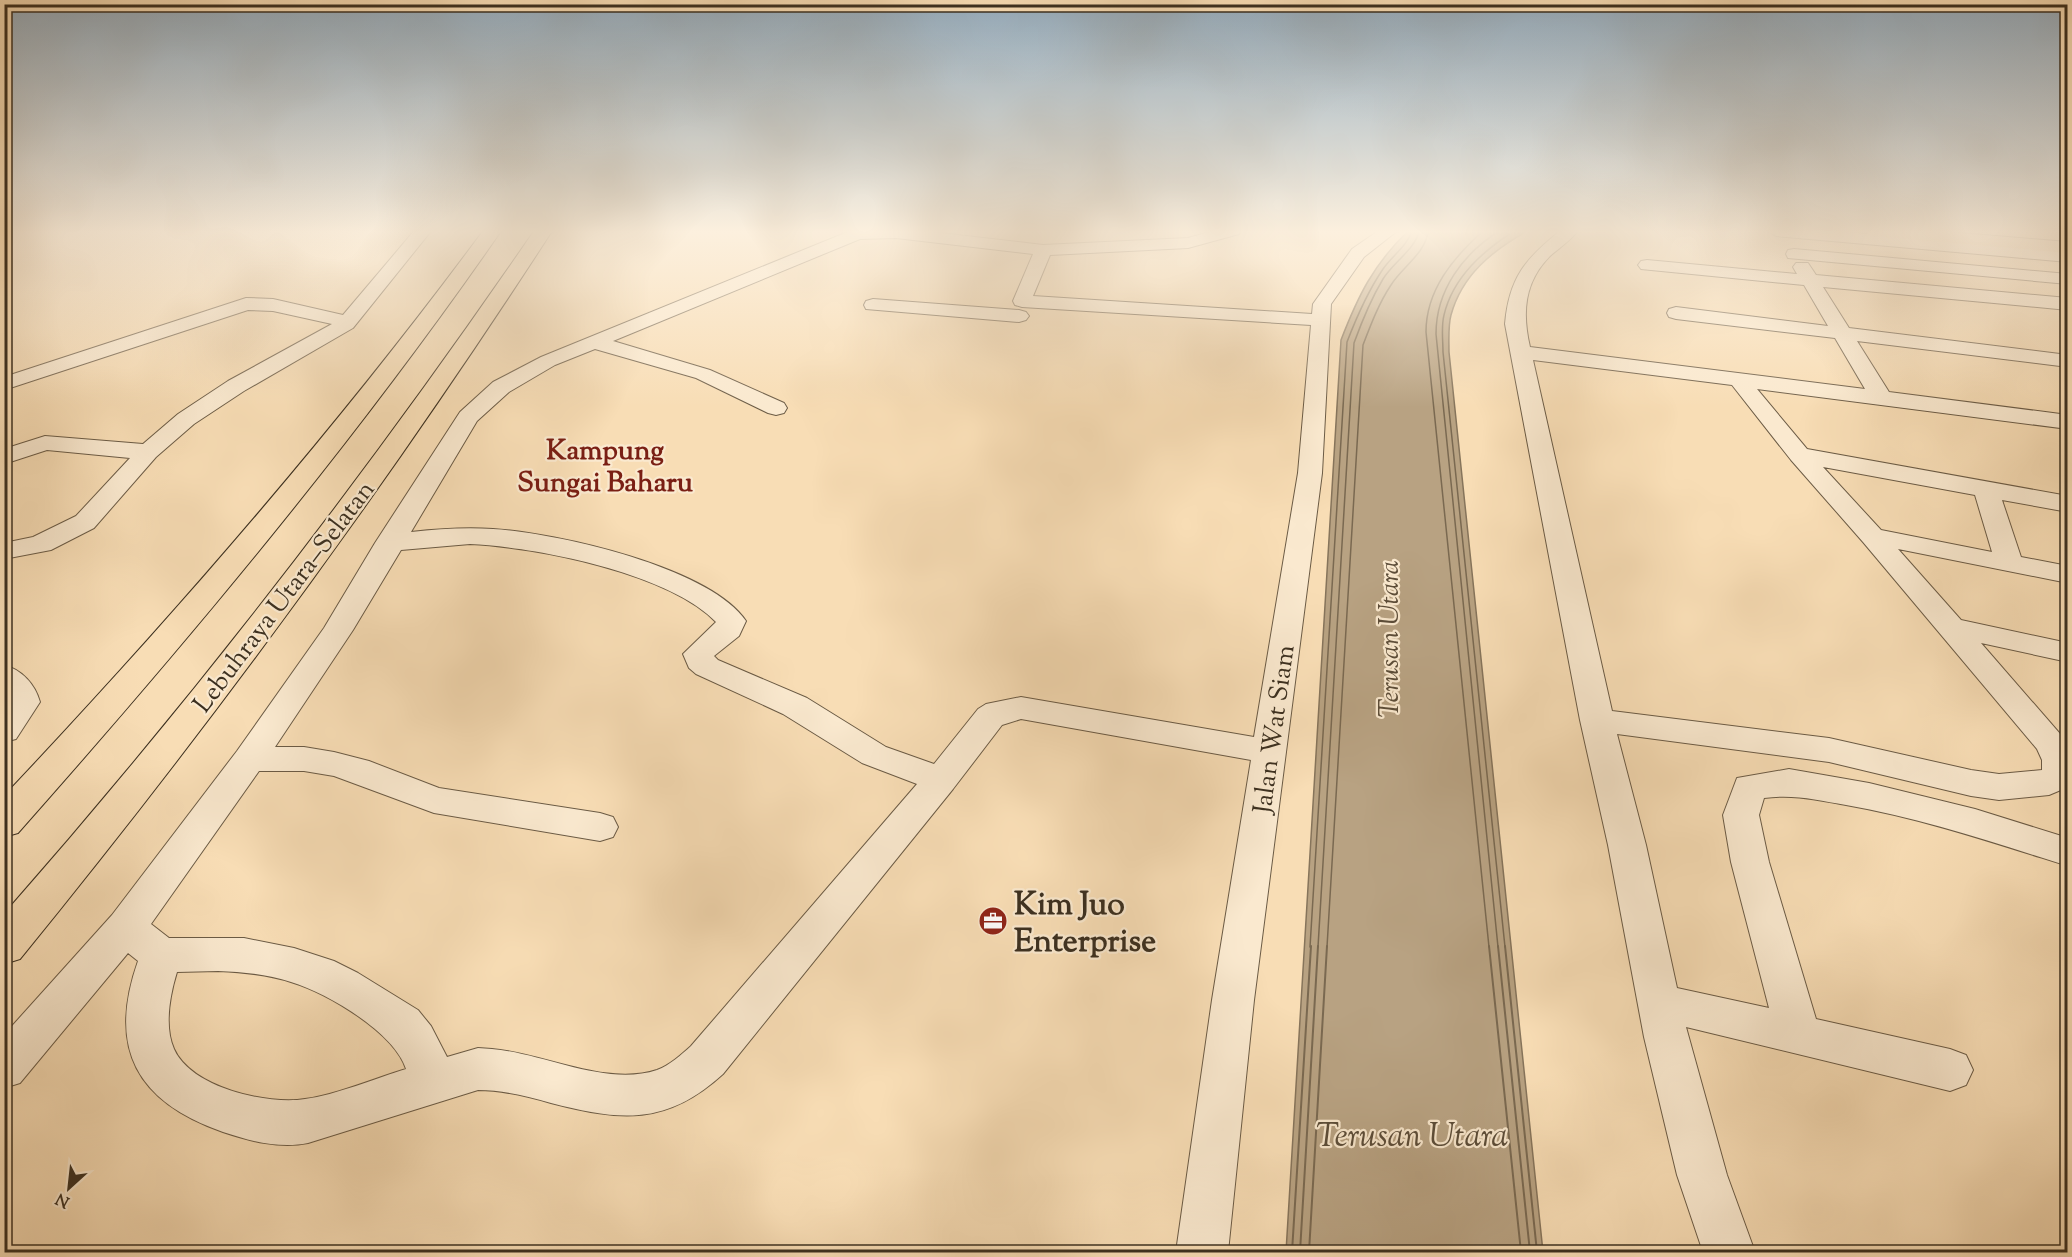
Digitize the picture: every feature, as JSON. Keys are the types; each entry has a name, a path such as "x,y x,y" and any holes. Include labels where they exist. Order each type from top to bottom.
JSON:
{"main road":[{"name":"Lebuhraya Utara–Selatan","path":"4,822 95,723 308,473 400,358 450,290"},
{"name":"Lebuhraya Utara–Selatan","path":"4,946 150,771 282,601 460,354 503,290"}],"street":[{"path":"4,551 41,544 85,522 148,452 186,419 218,397 348,322 375,290"},
{"path":"4,1068 126,927 249,759 338,630 468,417 481,402 515,378 594,342 722,290"},
{"path":"1027,290 1022,301 1320,320"},
{"name":"Jalan Wat Siam","path":"1202,1252 1233,1000 1310,473 1322,304 1332,290"},
{"path":"1519,290 1515,302 1515,324 1597,720 1627,845 1659,1002 1702,1175 1729,1252"},
{"path":"1815,290 1881,398"},
{"path":"1918,290 2067,304"},
{"path":"4,384 240,305 252,303 273,305 348,322"},
{"path":"873,305 1019,316"},
{"path":"1676,313 2067,361"},
{"path":"594,342 703,374 776,408"},
{"path":"1521,352 2067,422"},
{"path":"1597,720 1829,750 1971,783 1999,787 2049,782 2059,775 2059,760 2051,744 1952,627 1799,455 1739,380"},
{"path":"4,457 45,443 148,452"},
{"path":"1799,455 2067,504"},
{"path":"1986,488 2009,563"},
{"path":"1872,536 2067,574"},
{"path":"389,543 445,537 535,543 610,560 674,583 718,607 732,621 728,630 698,654 700,661 708,667 795,706 874,755 941,780"},
{"path":"1952,627 2067,653"},
{"path":"4,675 16,685 24,702 4,731"},
{"path":"161,956 153,980 148,1019 153,1055 169,1079 208,1105 261,1122 303,1122 477,1069 505,1071 587,1091 632,1095 661,1090 685,1080 707,1060 941,780 990,717 998,712 1021,708 1271,752"},
{"path":"249,759 304,759 357,770 434,800 600,827"},
{"path":"1798,1033 1750,862 1741,815 1750,787 1789,782 1869,796 1975,823 2067,852"},
{"path":"126,927 161,956 208,952 252,957 300,965 340,982 406,1027 423,1052 433,1081"},
{"path":"1659,1002 1950,1070"}],"water":[{"name":"Terusan Utara","path":"1364,290 1462,290 1450,319 1449,352 1543,1252 1286,1252 1341,340"}],"place":[{"name":"Kim Juo Enterprise","path":"993,921"}],"district":[{"name":"Kampung Sungai Baharu","path":"605,465"}]}
